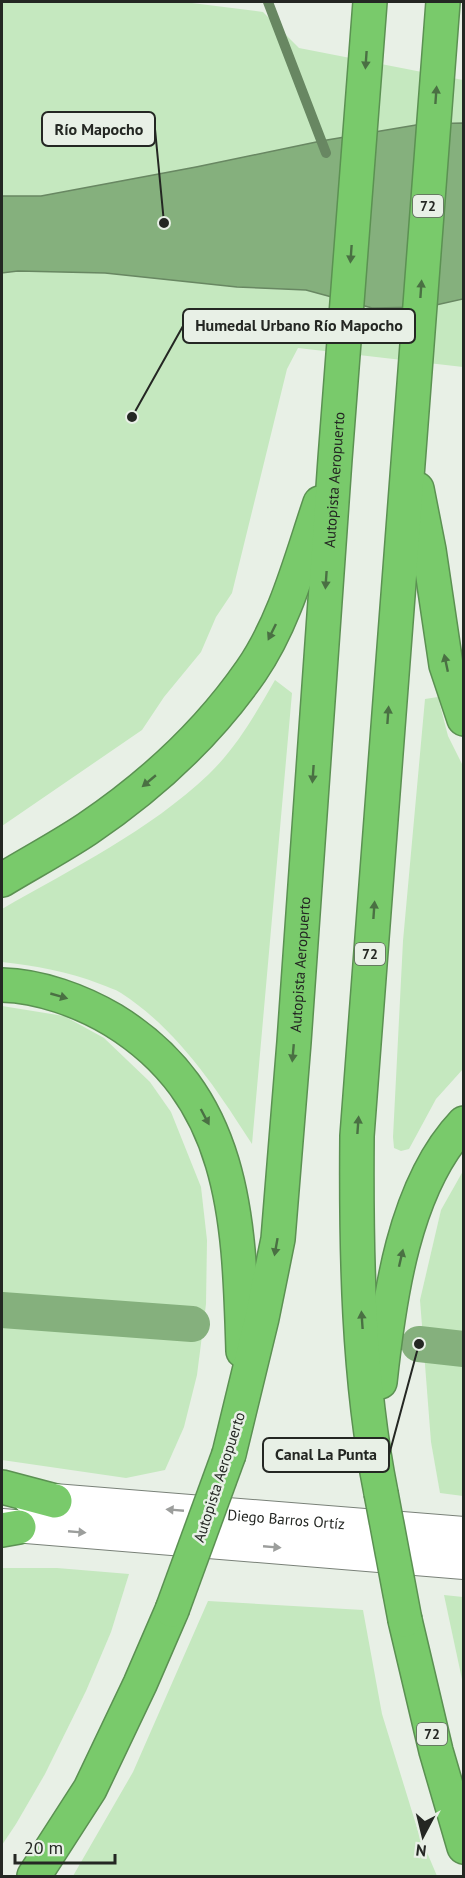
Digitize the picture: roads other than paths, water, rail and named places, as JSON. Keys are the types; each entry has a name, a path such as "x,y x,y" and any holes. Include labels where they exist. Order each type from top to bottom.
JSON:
{"highway":[{"name":"Autopista Aeropuerto","path":"34,1876 90,1789 172,1610 229,1454 244,1397 278,1239 295,1030 334,459 370,2"},
{"name":"72","path":"443,2 357,1136 357,1217 365,1376 377,1478 405,1620 436,1750 464,1847"},
{"path":"409,446 429,550 446,665 464,719"},
{"path":"2,880 88,828 183,752 252,670 290,593 334,459"},
{"path":"2,985 41,991 71,999 127,1029 174,1071 208,1122 228,1179 234,1208 239,1250 244,1397"},
{"path":"377,1478 383,1354 409,1224 421,1190 438,1156 464,1123"},
{"path":"2,1487 55,1501"},
{"path":"7,1876 90,1789"}],"street":[{"name":"Diego Barros Ortíz","path":"2,1496 464,1533"},
{"name":"Diego Barros Ortíz","path":"7,1527 464,1563"}],"waterway":[{"path":"268,2 326,153"},
{"path":"2,1310 192,1324"},
{"path":"419,1344 464,1349"}],"place":[{"name":"Río Mapocho","path":"164,223"},
{"name":"Humedal Urbano Río Mapocho","path":"132,417"},
{"name":"Canal La Punta","path":"419,1344"}]}
